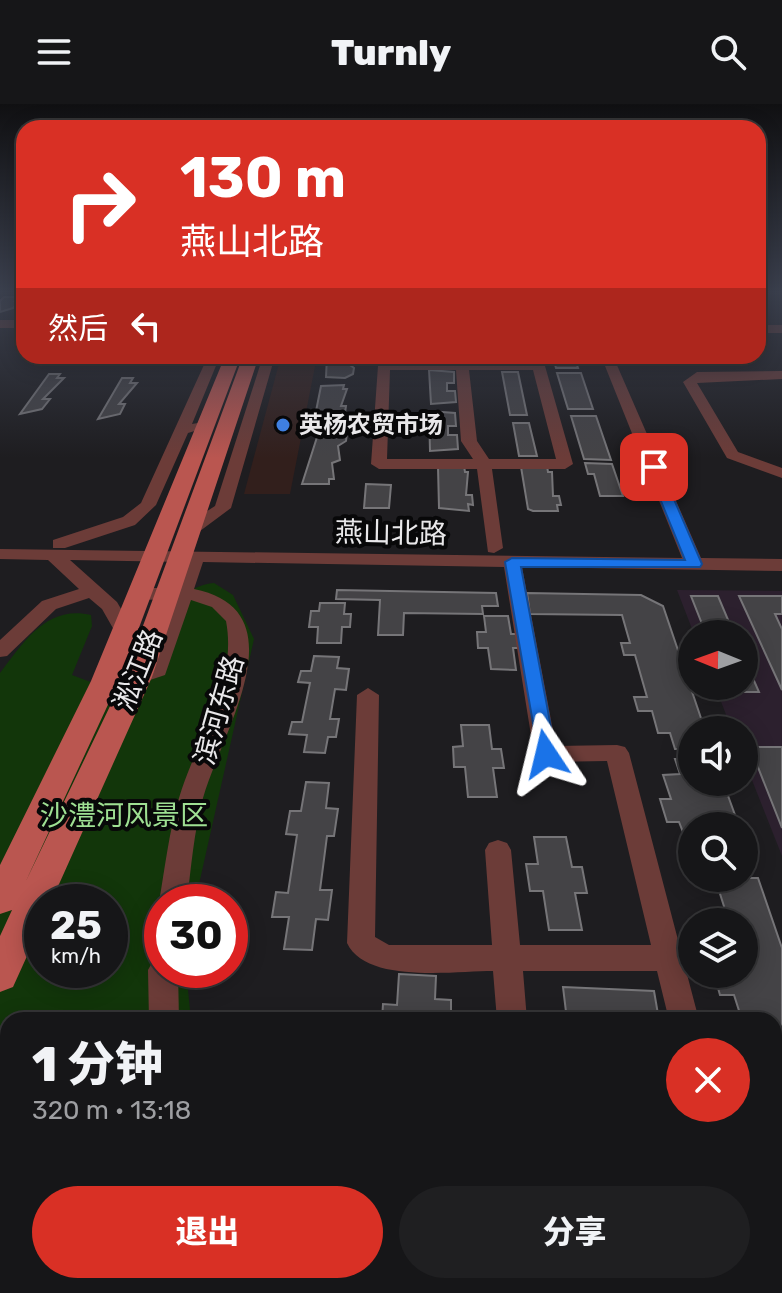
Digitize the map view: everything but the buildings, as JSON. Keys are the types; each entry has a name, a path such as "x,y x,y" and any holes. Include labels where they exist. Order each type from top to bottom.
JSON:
{"main road":[{"name":"淞江路","path":"164,594 156,551 230,364"},
{"name":"淞江路","path":"0,975 138,677 164,594 188,548 248,364"},
{"name":"淞江路","path":"0,900 125,633 164,594"}],"street":[{"path":"125,633 110,606 57,551 129,521 148,505 211,364"},
{"path":"188,548 223,508 267,364"},
{"path":"610,364 692,557"},
{"path":"384,366 539,366 565,464 484,464 379,464 384,366"},
{"path":"462,366 469,441 484,464 546,754 617,753 682,1012"},
{"path":"782,375 697,376 690,382 732,455 782,473"},
{"path":"182,430 204,426"},
{"name":"燕山北路","path":"0,542 57,551"},
{"name":"燕山北路","path":"0,554 188,548 692,557 782,551"},
{"name":"燕山北路","path":"692,557 782,565"},
{"path":"0,651 49,605 94,590"},
{"name":"滨河东路","path":"164,594 197,595 224,607 236,621 239,651 228,697 191,797 176,884"},
{"path":"368,695 361,943 385,958 668,958"},
{"path":"498,850 511,1012"},
{"path":"163,988 164,1012"}],"shaded area":[{"name":"英杨农贸市场","path":"279,364 315,364 290,494 244,494"},
{"path":"677,590 782,591 782,856 758,795 758,716 727,716 720,700 758,700 758,620 689,620"}],"green space":[{"name":"沙澧河风景区","path":"214,583 233,595 254,639 199,884 144,884 144,988 188,988 190,1012 0,1012 0,673 27,638 38,629 61,615 75,613 91,615 92,626 72,675 96,684 145,691 159,641 173,609 197,587"}],"place":[{"name":"英杨农贸市场","path":"283,425"}],"route":[{"path":"546,754 512,562 694,564 654,467"}]}
